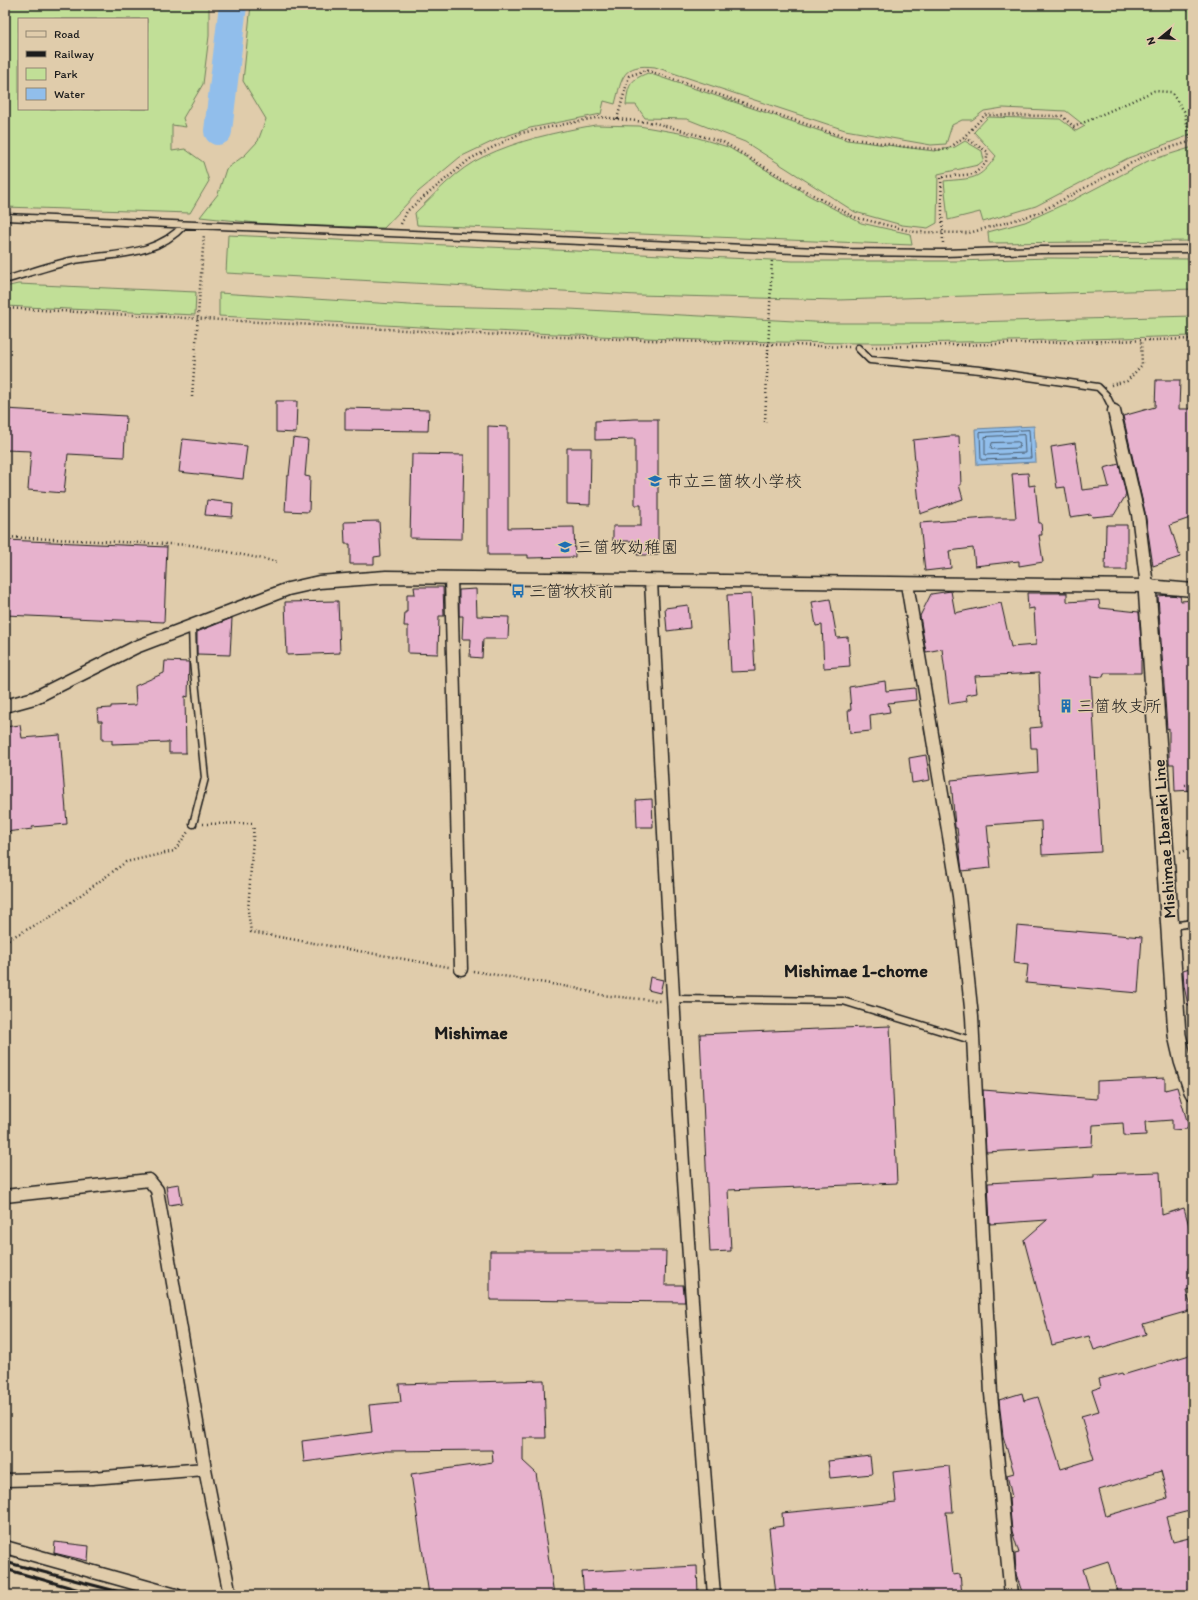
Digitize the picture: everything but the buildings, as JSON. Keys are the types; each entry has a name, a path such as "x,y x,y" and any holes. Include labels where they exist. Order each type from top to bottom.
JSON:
{"main road":[{"name":"Mishimae Ibaraki Line","path":"1147,586 1177,1035 1183,1061 1193,1091"}],"street":[{"path":"1114,411 1138,514 1147,586"},
{"path":"5,706 34,698 136,647 192,624 288,589 319,582 386,577 1147,586 1193,590"},
{"path":"451,578 461,969"},
{"path":"651,581 680,1132 699,1408 714,1595"},
{"path":"907,584 959,896 974,1041 991,1394 1011,1595"},
{"path":"5,1196 149,1180 157,1190 204,1469 230,1595"},
{"path":"5,1480 92,1478 204,1469"},
{"path":"5,1547 176,1595"}],"lane":[{"path":"5,217 772,249 944,253 1040,250 1193,249"},
{"path":"5,280 70,261 143,251 175,235 184,225"},
{"path":"858,348 870,360 980,370 1098,387 1106,395 1114,411"},
{"path":"192,624 193,662 205,778 193,824"},
{"path":"1169,926 1193,922"},
{"path":"674,999 843,1001 974,1041"}],"path":[{"path":"398,233 407,211 470,159 521,133 600,117 617,119 655,123 723,142 798,187 854,218 915,232 969,232 1036,214 1148,154 1192,141 1184,111 1171,92 1154,91 1074,128 1062,116 985,115 964,137 947,150 907,147 847,138 646,70 629,76 617,119"},
{"path":"943,232 941,177 974,174 986,163 988,152 964,137"},
{"path":"192,397 204,226"},
{"path":"764,422 769,344 772,249"},
{"path":"5,308 478,334 858,348 1193,339"},
{"path":"1098,387 1127,381 1142,365 1141,340"},
{"path":"5,537 192,545 279,562"},
{"path":"1185,785 1193,784"},
{"path":"5,941 49,918 126,862 174,851 193,824 254,823 248,911 251,932 575,988 601,995 655,1002 674,999"},
{"path":"1187,834 1193,834"}],"green space":[{"path":"5,5 209,5 209,36 203,84 183,118 186,127 172,125 172,151 185,149 203,162 209,181 190,213 5,207"},
{"path":"251,5 1193,5 1193,134 1128,158 1036,206 983,222 980,212 948,220 944,181 974,177 985,170 996,156 974,132 988,117 1060,119 1076,131 1085,126 1066,111 1003,108 984,111 972,120 962,120 952,125 946,144 931,145 845,130 655,67 644,66 636,67 625,74 615,104 604,101 601,114 530,128 500,138 460,157 418,192 384,228 266,224 200,217 218,194 226,169 245,155 258,141 266,119 243,81"},
{"path":"648,73 847,140 934,151 955,147 965,141 982,151 984,160 978,165 938,174 937,223 928,228 902,225 855,212 745,142 687,119 645,118 636,105 626,105 629,88 633,81"},
{"path":"595,125 639,126 685,134 728,147 808,195 861,223 910,234 912,245 417,225 415,213 447,182 473,162 496,151 524,141"},
{"path":"1193,147 1193,241 989,243 988,232 1025,222 1073,200 1148,161"},
{"path":"228,235 793,261 958,261 1049,258 1193,259 1193,289 838,300 637,295 226,273"},
{"path":"18,284 196,292 195,315 5,306 5,287"},
{"path":"219,293 425,306 569,309 832,323 935,323 1193,316 1193,336 985,342 860,343 619,337 219,316"}],"water":[{"path":"1034,426 1036,462 977,465 975,429"}],"waterway":[{"path":"218,131 233,5"}],"railway":[{"path":"5,1562 131,1595"},
{"path":"5,1569 97,1595"}],"place":[{"name":"市立三箇牧小学校","path":"655,481"},
{"name":"三箇牧幼稚園","path":"565,547"},
{"name":"三箇牧校前","path":"518,591"},
{"name":"三箇牧支所","path":"1066,706"}],"district":[{"name":"Mishimae 1-chome","path":"856,971"},
{"name":"Mishimae","path":"471,1033"}]}
